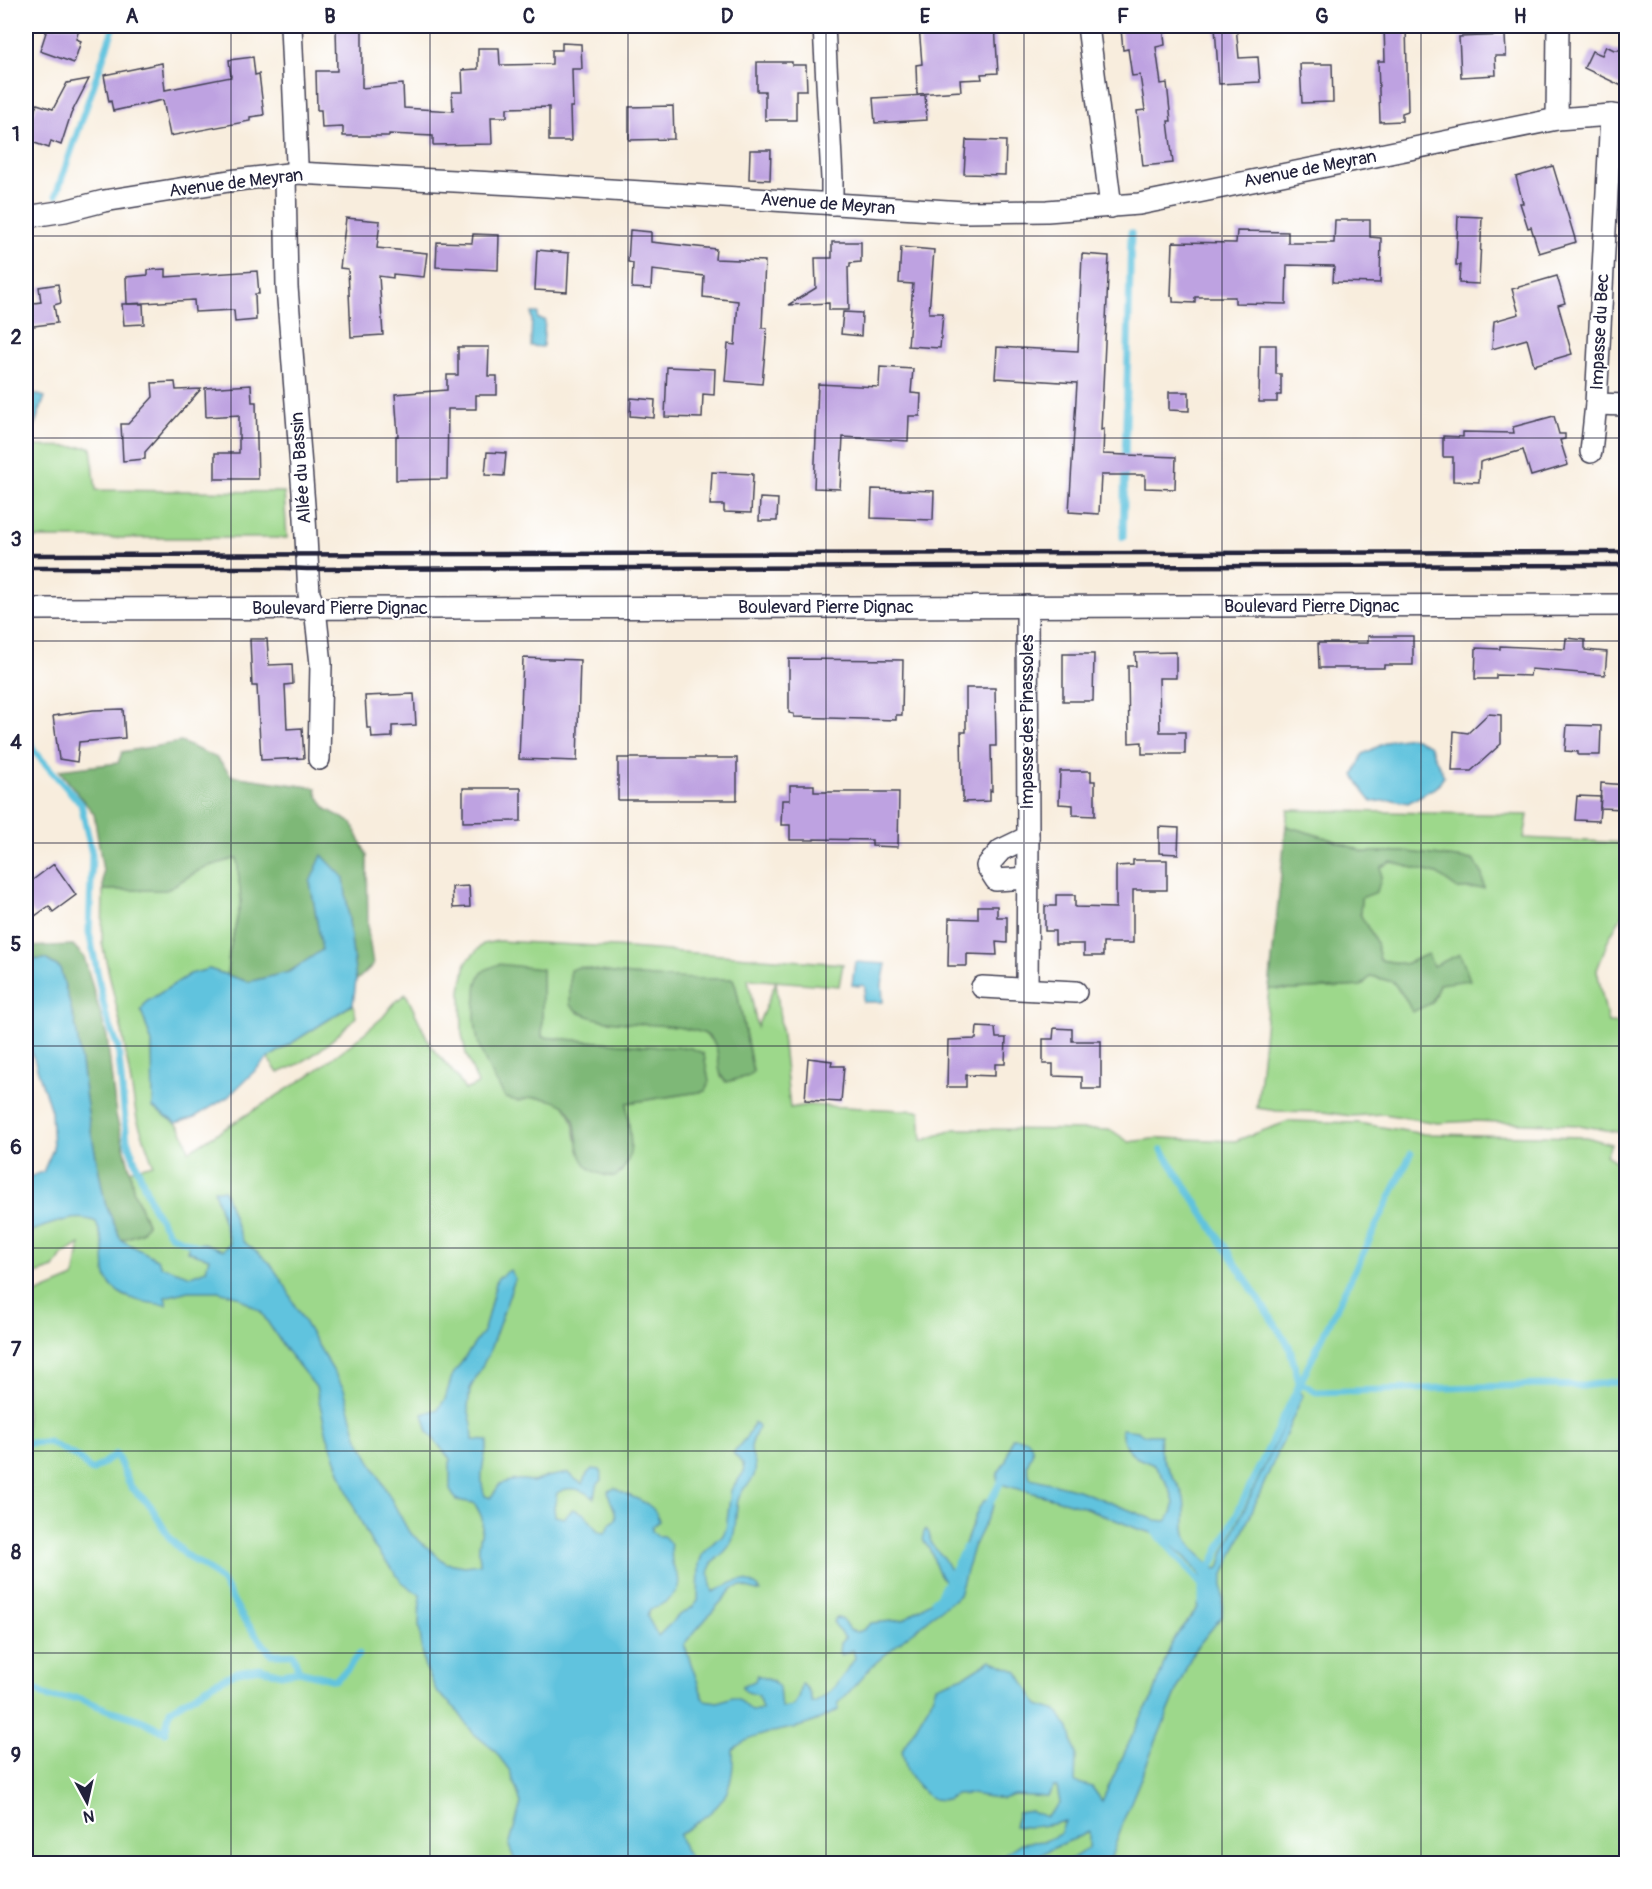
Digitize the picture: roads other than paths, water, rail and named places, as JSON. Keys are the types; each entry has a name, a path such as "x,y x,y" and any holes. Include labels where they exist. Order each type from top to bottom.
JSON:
{"street":[{"name":"Allée du Bassin","path":"291,26 297,163 291,174 287,287 309,594 315,608 321,664 319,759"},
{"path":"824,26 832,204"},
{"path":"1088,26 1111,207"},
{"path":"1557,119 1558,26"},
{"name":"Avenue de Meyran","path":"26,217 195,186 291,174 514,184 987,213 1047,212 1139,204 1557,119 1619,116"},
{"name":"Impasse du Bec","path":"1592,452 1619,116"},
{"name":"Impasse du Bec","path":"1596,404 1626,405"},
{"name":"Boulevard Pierre Dignac","path":"26,609 1626,605"},
{"name":"Impasse des Pinassoles","path":"1027,606 1027,989"},
{"path":"1028,837 1001,850 987,866 996,880 1028,878"},
{"path":"982,987 1076,992"}],"water":[{"path":"532,313 538,313 538,319 545,320 543,347 531,346"},
{"path":"29,392 45,397 33,429 26,426 26,402"},
{"path":"1411,737 1429,745 1444,776 1438,786 1408,803 1393,800 1372,802 1354,775 1363,754 1391,740"},
{"path":"322,855 344,878 356,981 353,1004 268,1058 228,1097 193,1118 176,1123 153,1108 152,1043 141,1010 146,1002 190,974 209,969 248,982 289,972 322,950 310,882"},
{"path":"45,959 60,968 76,1027 89,1121 105,1203 121,1240 157,1259 161,1266 191,1276 206,1270 209,1258 187,1251 189,1245 204,1243 223,1250 230,1244 214,1190 224,1190 243,1241 270,1263 344,1389 357,1436 409,1532 446,1563 465,1566 480,1564 482,1519 474,1503 456,1500 450,1490 450,1459 428,1432 423,1414 438,1409 445,1399 452,1376 484,1330 497,1279 510,1270 515,1279 489,1353 470,1389 468,1408 473,1440 488,1441 482,1476 485,1496 491,1498 500,1484 509,1481 533,1482 569,1473 583,1484 592,1469 600,1470 602,1480 596,1486 594,1498 576,1489 566,1489 557,1493 555,1516 564,1518 573,1509 585,1514 597,1530 605,1533 616,1519 608,1491 615,1488 647,1504 657,1514 659,1521 652,1527 652,1531 657,1536 663,1536 671,1545 672,1562 679,1582 671,1598 650,1610 647,1616 658,1636 678,1616 698,1601 699,1564 702,1555 717,1539 722,1537 726,1529 731,1490 744,1472 743,1464 733,1453 748,1435 754,1423 758,1425 751,1447 755,1473 738,1500 732,1541 728,1549 714,1561 709,1571 713,1592 736,1581 747,1581 759,1588 760,1592 741,1586 733,1588 684,1644 704,1700 718,1702 732,1697 738,1699 752,1711 762,1709 758,1695 742,1688 755,1681 757,1675 772,1681 779,1687 781,1708 793,1706 798,1698 801,1684 809,1692 812,1703 824,1697 842,1678 855,1658 853,1650 841,1655 839,1652 840,1643 845,1638 833,1622 836,1617 843,1620 849,1630 857,1632 871,1623 903,1620 942,1594 947,1585 938,1572 933,1555 924,1542 924,1533 926,1529 931,1544 943,1557 953,1576 978,1509 985,1500 994,1504 973,1547 959,1595 872,1666 839,1703 838,1710 808,1724 758,1736 740,1744 733,1750 731,1781 721,1802 679,1835 685,1851 694,1863 529,1864 526,1860 515,1861 509,1846 521,1803 510,1771 494,1750 473,1733 456,1709 437,1692 424,1664 419,1625 420,1595 402,1582 372,1544 350,1499 327,1435 316,1387 286,1350 261,1312 237,1296 218,1291 188,1291 165,1297 167,1305 142,1302 126,1296 113,1287 106,1277 102,1241 96,1222 88,1219 70,1219 26,1233 26,1178 43,1172 53,1149 51,1111 26,1040 26,960"},
{"path":"855,962 886,964 882,984 883,1002 863,1002 865,987 852,985"},
{"path":"1298,1391 1303,1395 1223,1577 1222,1616 1193,1652 1124,1819 1109,1863 1066,1863 1089,1847 1089,1832 1047,1851 1029,1863 1007,1863 1006,1853 1021,1843 1045,1841 1060,1834 1065,1821 1040,1826 1014,1826 1018,1813 1031,1811 1046,1817 1060,1803 1057,1787 1053,1787 1048,1797 1014,1795 1002,1799 971,1794 955,1795 947,1800 931,1799 907,1771 902,1750 930,1703 936,1686 969,1674 991,1660 1018,1672 1038,1705 1057,1711 1069,1728 1076,1755 1075,1782 1092,1787 1102,1801 1143,1713 1153,1697 1174,1639 1197,1609 1204,1590 1199,1573 1186,1558 1159,1535 1081,1506 1004,1485 997,1479 998,1473 1006,1461 1012,1438 1027,1439 1032,1446 1027,1465 1030,1478 1078,1490 1155,1520 1166,1521 1174,1506 1170,1489 1154,1465 1136,1457 1129,1451 1124,1443 1121,1429 1137,1431 1143,1435 1161,1435 1160,1451 1183,1495 1185,1525 1189,1542 1216,1569 1219,1568 1224,1552"}],"waterway":[{"path":"56,195 114,26"},
{"path":"1123,537 1131,233"},
{"path":"26,731 33,750 81,804 92,854 89,932 106,1016 118,1047 127,1140 152,1206 170,1235 202,1248"},
{"path":"1162,1150 1289,1346 1299,1382 1316,1392 1542,1385 1583,1386 1626,1380"},
{"path":"1208,1573 1411,1154"},
{"path":"26,1443 49,1442 77,1457 92,1471 116,1454 131,1487 150,1505 170,1539 186,1555 208,1569 223,1583 243,1618 271,1654 293,1654 299,1671"},
{"path":"986,1509 1005,1474"},
{"path":"1154,1530 1202,1585 1202,1603"},
{"path":"934,1600 939,1597 965,1548"},
{"path":"26,1685 49,1698 78,1698 141,1720 165,1732 170,1710 237,1672 259,1668 281,1674 299,1671 335,1680 347,1670 359,1654"}],"railway":[{"path":"26,555 1626,552"},
{"path":"26,568 1626,565"}]}
